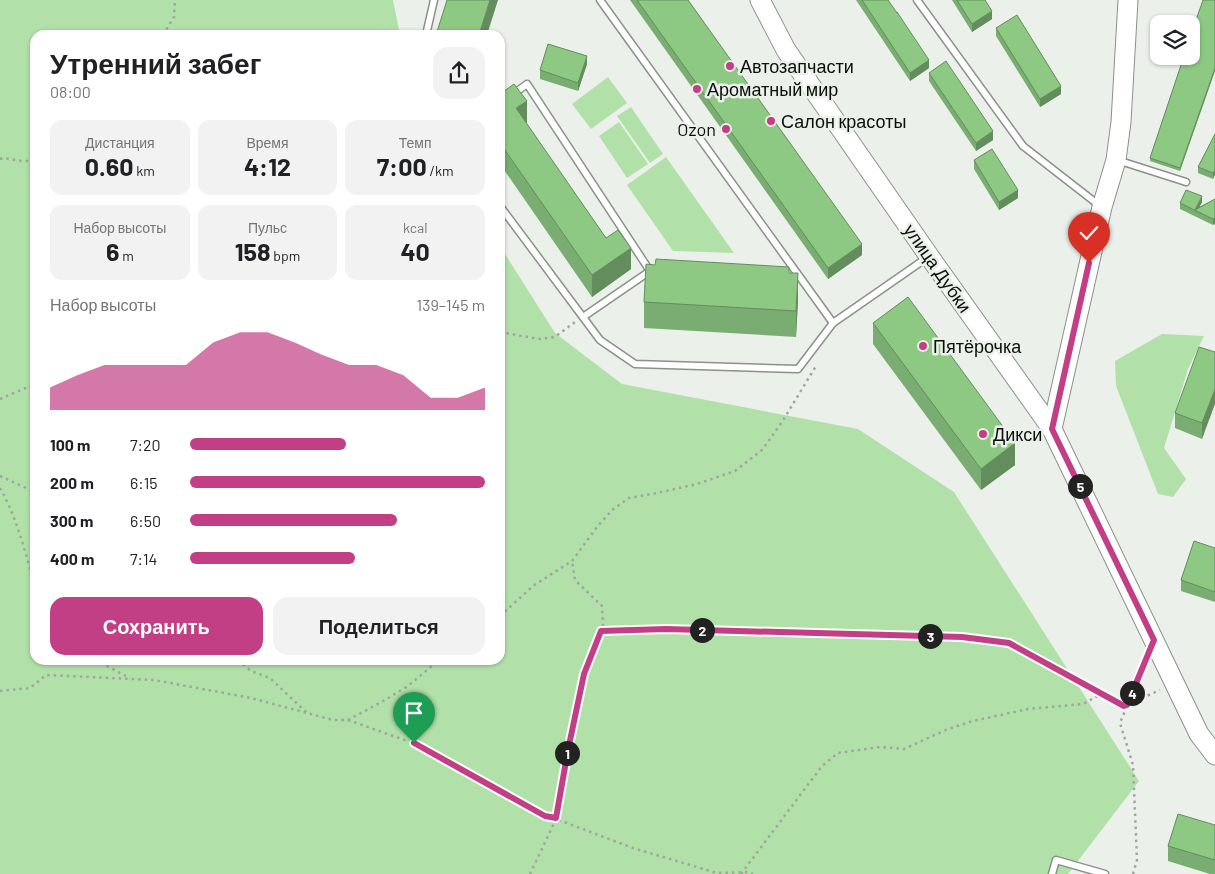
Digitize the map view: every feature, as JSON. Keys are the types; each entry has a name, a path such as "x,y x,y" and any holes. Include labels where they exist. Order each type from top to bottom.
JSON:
{"street":[{"name":"улица Дубки","path":"760,0 786,50 1052,429 1198,734 1215,755"},
{"path":"1052,429 1102,207 1116,160 1121,122 1128,0"}],"lane":[{"path":"427,30 434,0"},
{"path":"600,0 833,323"},
{"path":"916,0 1023,146 1102,207"},
{"path":"505,100 527,84 650,271"},
{"path":"1116,160 1186,182"},
{"path":"505,213 600,340 635,364 798,369 833,323 929,256"},
{"path":"583,317 650,271 660,271"},
{"path":"787,274 797,274"},
{"path":"1052,874 1056,860 1105,874"}],"path":[{"path":"166,30 174,17 175,0"},
{"path":"0,159 30,161"},
{"path":"505,333 539,339 555,337 583,317"},
{"path":"505,611 533,586 572,561 612,510 629,498 697,484 735,471 762,450 782,422 816,365"},
{"path":"0,399 30,386"},
{"path":"0,476 30,490"},
{"path":"0,488 19,531 30,569"},
{"path":"530,874 556,818 584,674 602,627 602,606 575,580 572,561"},
{"path":"601,631 666,629 962,637 1009,643 1124,706 1175,684"},
{"path":"1133,874 1137,860 1133,765 1120,723 1154,640"},
{"path":"105,665 131,679"},
{"path":"244,665 251,671 270,678 307,713"},
{"path":"348,720 408,686 433,665"},
{"path":"0,691 30,688 46,674 154,680 251,698 332,720 348,720 414,743 545,816 556,818 633,848 716,873 749,872 753,874"},
{"path":"741,873 822,766 838,753 880,747 904,749 948,729 973,721 1028,709 1083,704 1102,694"}],"green space":[{"path":"0,0 393,0 399,30 30,30 30,665 505,665 505,254 555,333 622,384 858,429 954,492 1139,781 1068,874 0,874"},
{"path":"608,77 627,103 591,129 572,104"},
{"path":"631,107 663,154 650,163 617,116"},
{"path":"619,122 648,164 627,178 599,136"},
{"path":"666,157 734,253 673,251 627,185"},
{"path":"1162,334 1204,336 1188,369 1164,448 1186,479 1173,497 1158,494 1116,386 1115,361"}],"building":[{"path":"447,0 490,0 481,30 438,30"},
{"path":"637,0 688,0 862,244 828,268"},
{"path":"862,0 888,0 929,60 910,73"},
{"path":"957,0 985,0 992,11 972,24"},
{"path":"1203,0 1215,0 1215,68 1180,168 1150,158 1181,65 1200,65 1200,15 1198,15"},
{"path":"1017,15 1061,86 1040,99 996,28"},
{"path":"548,44 587,56 578,83 540,70"},
{"path":"946,61 993,131 976,143 929,73"},
{"path":"514,84 527,101 516,108 606,238 618,230 631,248 592,275 505,150 505,90"},
{"path":"1215,134 1215,170 1213,173 1198,167"},
{"path":"992,149 1018,190 999,202 974,160"},
{"path":"1186,190 1202,196 1195,210 1215,199 1215,218 1213,219 1180,203"},
{"path":"656,259 789,267 789,273 798,273 796,311 644,302 646,264 655,265"},
{"path":"908,297 1015,443 981,469 873,323"},
{"path":"1199,347 1215,352 1215,389 1202,423 1175,413"},
{"path":"1194,541 1215,548 1215,592 1181,580"},
{"path":"1178,814 1215,825 1215,860 1168,846"}],"place":[{"name":"Автозапчасти","path":"730,66"},
{"name":"Ароматный мир","path":"697,89"},
{"name":"Салон красоты","path":"771,121"},
{"name":"Ozon","path":"726,129"},
{"name":"Пятёрочка","path":"923,346"},
{"name":"Дикси","path":"983,434"}],"route":[{"path":"414,743 545,816 556,818 584,674 601,631 666,629 962,637 1009,643 1124,706 1127,705 1154,640 1052,429 1089,263"}]}
